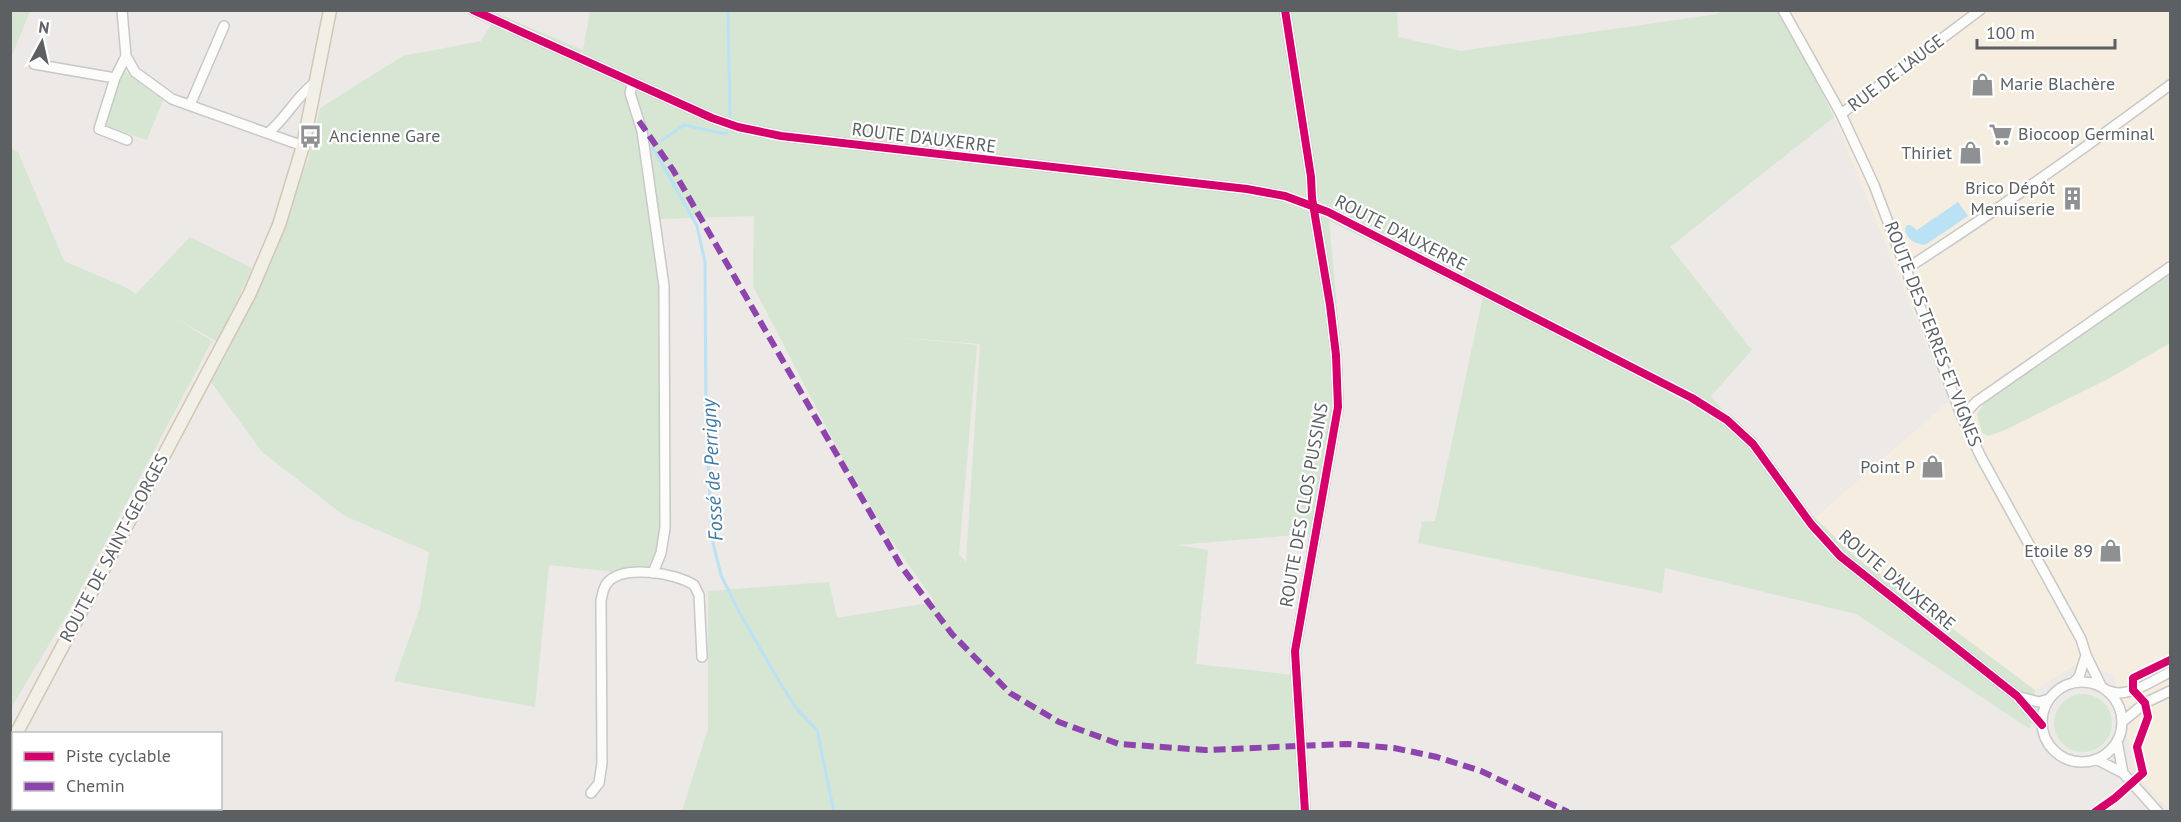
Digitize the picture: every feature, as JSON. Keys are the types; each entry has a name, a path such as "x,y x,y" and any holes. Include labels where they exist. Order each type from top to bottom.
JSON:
{"main road":[{"name":"ROUTE DE SAINT-GEORGES","path":"17,732 250,293 279,225 303,146 330,10"}],"street":[{"path":"122,10 126,56 135,72 172,99 303,146"},
{"name":"ROUTE D'AUXERRE","path":"473,10 729,124 765,134 1248,189 1285,196 1313,206 1692,398 1727,420 1753,444 1811,524 1840,556 2018,696 2042,725"},
{"name":"ROUTE DES CLOS PUSSINS","path":"1285,10 1311,177 1313,206 1330,305 1336,355 1338,406 1295,651 1305,812"},
{"name":"ROUTE DES TERRES ET VIGNES","path":"1783,10 1841,114 1874,185 1962,417 1980,457 2081,639 2086,656 2105,689"},
{"name":"RUE DE L'AUGE","path":"1841,114 1980,10"},
{"path":"190,105 224,26"},
{"path":"126,56 114,78 99,129 127,140"},
{"path":"34,64 114,78"},
{"path":"633,82 630,93 642,131 664,286 665,528 661,553 653,573"},
{"path":"1906,268 1986,217 2170,85"},
{"path":"268,133 282,121 301,95 312,86 316,86"},
{"path":"1962,417 1976,402 2170,267"},
{"path":"591,793 599,783 602,763 600,601 606,584 613,578 638,572 653,573 694,585 699,595 702,657"},
{"path":"2086,656 2079,677 2056,692 2049,699 2043,711 2042,725 2046,738 2054,750 2066,758 2080,762 2096,759 2107,753 2117,741 2122,722 2121,711 2105,689"},
{"path":"2073,683 2087,682 2116,694 2133,690 2170,672"},
{"path":"2122,722 2145,703 2170,691"},
{"path":"2018,696 2039,702 2049,699"},
{"path":"2117,741 2123,773"},
{"path":"2096,759 2123,773 2158,812"}],"shaded area":[{"path":"1782,11 2170,11 2170,811 2137,776 2113,674 2075,665 2035,690 1856,558 1815,518 1949,401 1834,117"}],"green space":[{"path":"1397,10 1398,37 1461,51 1717,14 1722,11 1782,11 1834,117 1670,247 1752,350 1711,396 1815,518 1856,557 2035,690 2030,729 1856,614 1665,568 1662,593 1418,543 1422,522 1435,521 1483,296 1329,221 1343,373 1320,533 1177,545 1208,550 1196,664 1293,675 1299,811 682,811 708,729 708,591 829,582 837,618 935,602 887,534 844,461 753,286 754,216 660,219 665,533 646,575 549,565 535,707 394,681 420,608 429,552 345,516 262,452 211,382 224,359 224,352 308,161 320,108 403,56 481,41 498,14 583,50 590,11","holes":["895,337 980,344 966,562 959,554 977,345"]},
{"path":"10,11 30,11 11,58"},
{"path":"122,70 163,100 147,140 104,125"},
{"path":"11,148 18,152 64,261 136,294 190,237 252,268 218,342 175,318 212,341 69,611 11,708"},
{"path":"2170,272 2170,343 2110,378 2005,430 1988,436 1982,433 1977,414 1986,401"},
{"path":"2083,694 2094,696 2107,707 2112,723 2110,734 2099,747 2083,752 2072,750 2059,739 2054,723 2056,712 2067,699"}],"water":[{"path":"1958,202 1968,216 1928,243 1924,245 1917,243 1907,236 1905,229 1907,225 1917,230"}],"waterway":[{"name":"Fossé de Perrigny","path":"728,10 730,116"},
{"name":"Fossé de Perrigny","path":"661,141 684,125 726,134 727,132"},
{"name":"Fossé de Perrigny","path":"653,148 697,226 705,262 706,419 712,539 721,575 739,612 779,681 796,708 817,730 834,812"}],"marked path":[{"path":"639,121 673,170 901,566 952,634 1010,693 1059,722 1119,744 1205,750 1348,744 1394,748 1437,757 1481,771 1568,812"}],"cycle path":[{"path":"473,10 712,118 738,127 781,136 1247,189 1285,196 1328,212 1692,398 1727,420 1753,444 1811,524 1840,556 2017,696 2042,725"},
{"path":"1285,10 1330,305 1336,355 1338,407 1295,651 1305,812"},
{"path":"2095,812 2143,773 2137,747 2148,717 2145,703 2133,690 2133,678 2170,660"}],"place":[{"name":"Marie Blachère","path":"1982,84"},
{"name":"Biocoop Germinal","path":"2000,134"},
{"name":"Ancienne Gare","path":"311,136"},
{"name":"Thiriet","path":"1970,153"},
{"name":"Brico Dépôt Menuiserie","path":"2073,198"},
{"name":"Point P","path":"1933,467"},
{"name":"Etoile 89","path":"2111,551"}]}
